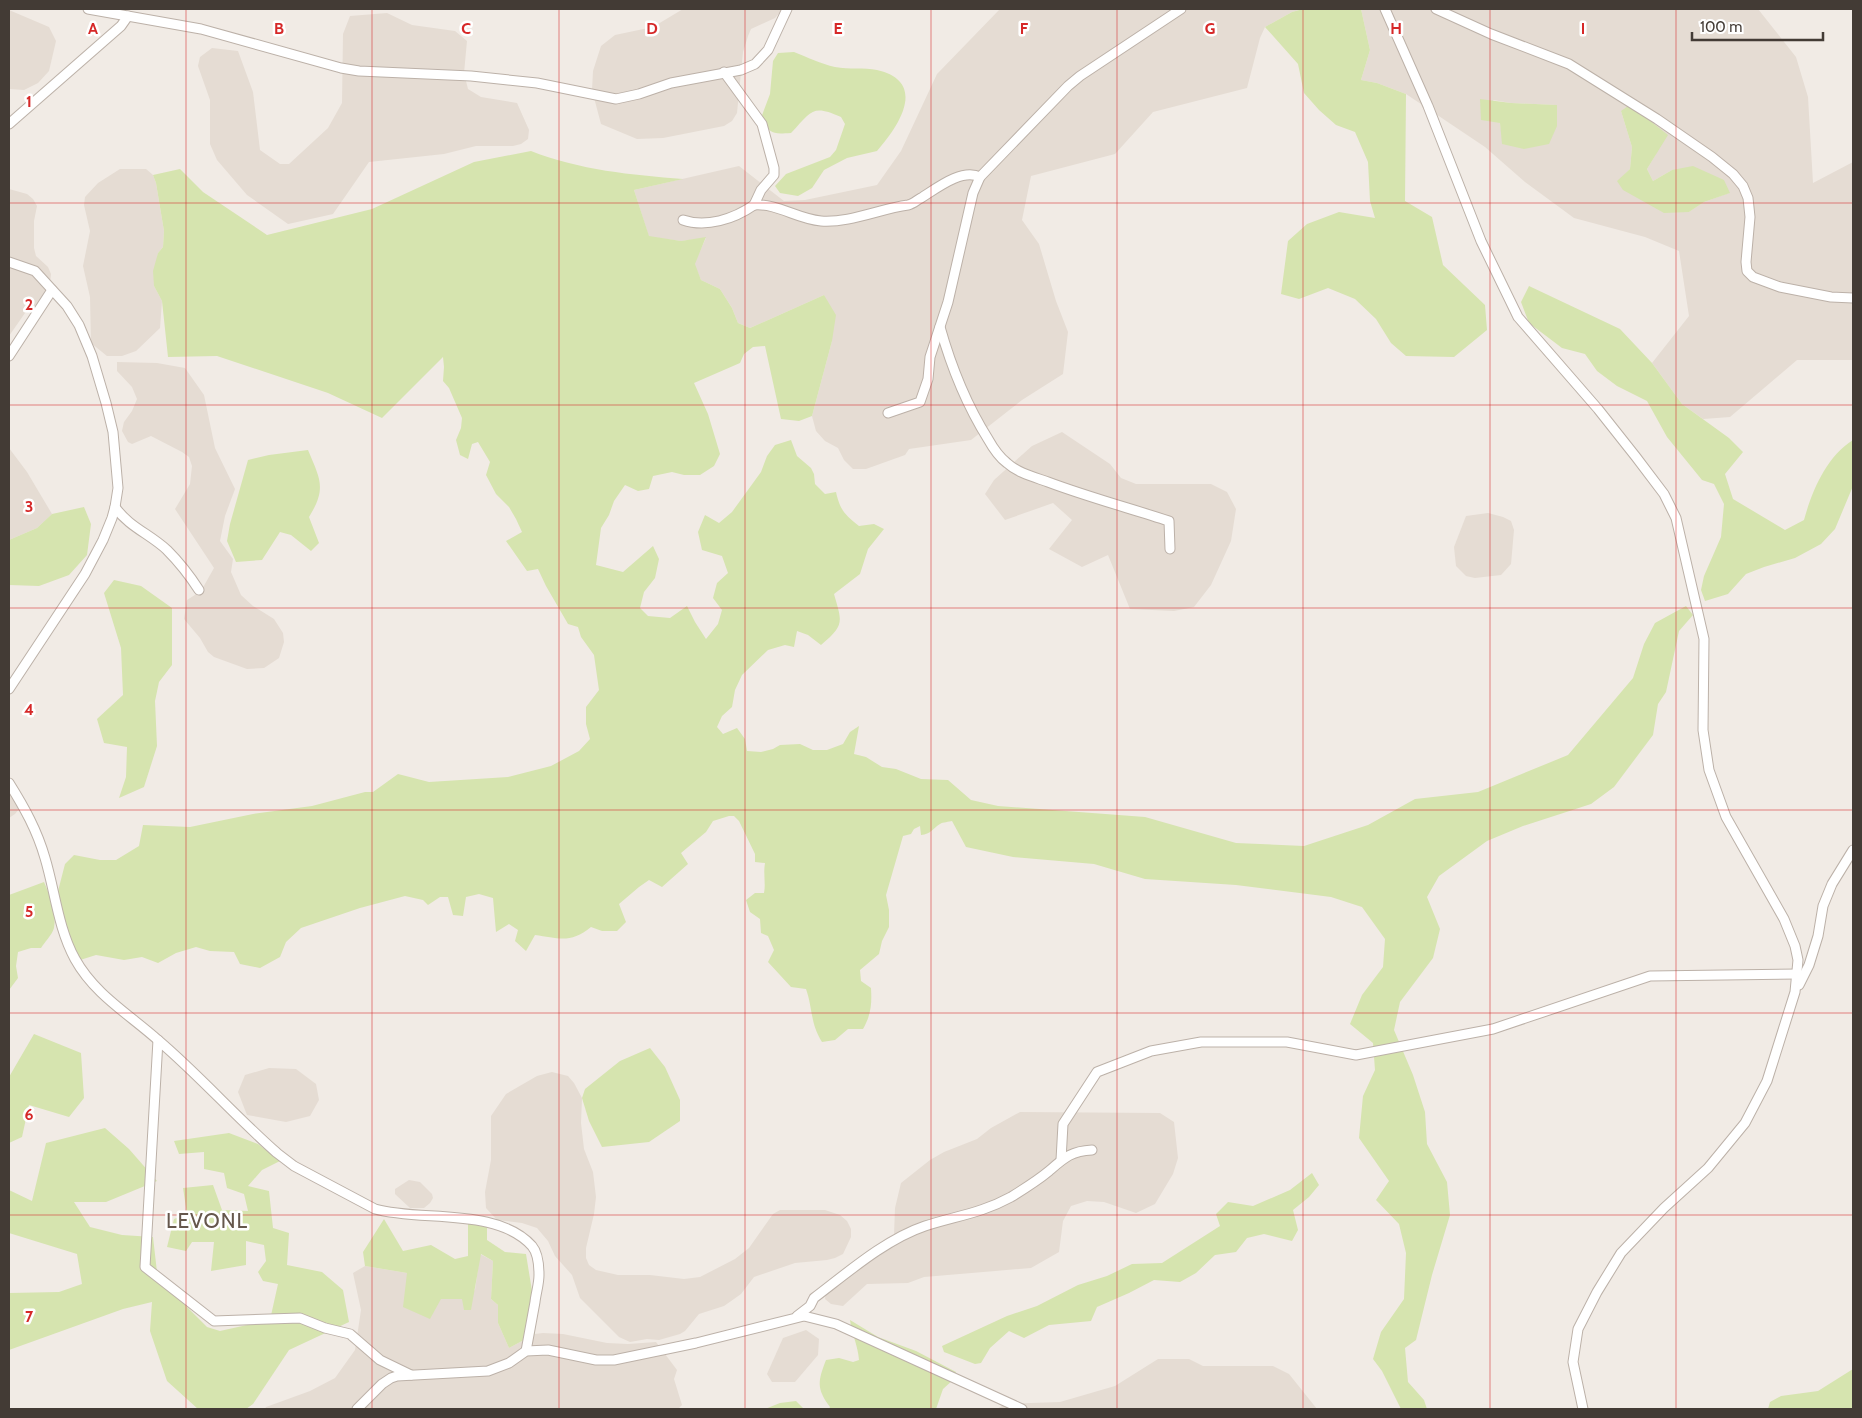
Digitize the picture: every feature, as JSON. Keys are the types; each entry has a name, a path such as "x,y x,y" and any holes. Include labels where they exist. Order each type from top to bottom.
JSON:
{"street":[{"path":"88,9 201,29 359,71 480,77 563,88 616,99 671,84 741,70 755,64 762,59 768,50 787,9"},
{"path":"888,413 920,402 928,379 930,357 948,302 973,193 980,177 1062,92 1080,76 1182,9"},
{"path":"1385,9 1428,106 1481,241 1518,317 1636,457 1664,494 1676,518 1704,639 1702,730 1709,770 1726,817 1784,919 1795,946 1798,960 1795,992 1767,1081 1745,1123 1708,1168 1664,1208 1621,1253 1578,1329 1573,1362 1583,1409"},
{"path":"1436,9 1491,34 1569,64 1657,118 1733,174 1743,186 1748,198 1750,217 1746,262 1747,271 1753,277 1780,287 1831,297 1853,298"},
{"path":"9,124 121,26 128,16"},
{"path":"724,72 762,124 774,168 774,174 761,190 754,205"},
{"path":"683,220 702,224 730,218 739,215 754,205 763,204 821,221 842,219 912,204 967,173 974,173 980,177"},
{"path":"9,262 35,271 67,306 79,325 97,371 113,432 118,488 115,507 103,540 86,574 9,689"},
{"path":"9,356 52,290"},
{"path":"940,327 949,359 961,390 980,427 1006,463 1018,471 1073,491 1169,521 1170,549"},
{"path":"115,507 127,521 166,549 188,573 199,590"},
{"path":"9,783 33,822 45,858 65,936 74,958 86,978 114,1006 158,1040 251,1130 294,1166 375,1209 386,1213 448,1216 482,1221 518,1234 533,1246 539,1277 526,1351"},
{"path":"1795,992 1809,965 1818,936 1823,906 1832,884 1853,850"},
{"path":"1061,1160 1063,1124 1097,1072 1151,1051 1200,1042 1287,1042 1356,1055 1493,1029 1650,976 1798,974"},
{"path":"158,1040 145,1267 214,1321 300,1318 325,1328 350,1334 380,1360 412,1375"},
{"path":"795,1318 810,1306 814,1298 887,1245 924,1226 987,1209 1029,1185 1061,1160 1083,1150 1092,1150"},
{"path":"357,1409 382,1384 391,1378 488,1371 509,1363 526,1351 548,1350 596,1360 614,1360 810,1316 836,1324 1022,1409"}],"shaded area":[{"path":"683,9 783,9 775,18 751,29 743,52 737,113 732,121 724,126 663,138 637,139 601,124 592,90 593,71 601,46 615,35 653,27"},
{"path":"1000,9 1303,9 1292,12 1265,27 1260,38 1247,88 1153,112 1115,154 1031,176 1022,220 1039,244 1056,301 1068,332 1063,374 1022,400 971,440 909,449 905,455 866,469 853,469 844,460 838,448 825,441 816,431 812,416 832,341 824,295 750,328 738,323 732,308 720,289 701,280 694,264 706,238 681,241 649,237 634,190 739,166 784,201 805,200 877,185 901,151 937,74"},
{"path":"1361,9 1758,9 1796,57 1808,97 1813,183 1853,162 1853,360 1797,360 1730,417 1703,419 1682,404 1652,363 1689,316 1679,251 1645,237 1574,218 1525,182 1485,147 1406,94 1377,83 1361,80 1370,50","holes":["1493,100 1511,103 1556,105 1503,144 1500,123","1621,111 1656,154 1647,169 1653,181 1672,170 1729,193 1704,202 1689,212 1618,181 1630,169 1632,147"]},
{"path":"9,10 49,27 56,41 49,71 38,83 24,90 9,89"},
{"path":"387,13 412,25 455,31 467,41 464,73 468,89 481,97 517,103 529,130 528,139 521,144 513,146 476,146 444,154 369,162 333,214 288,224 247,195 217,160 210,144 210,100 198,66 200,57 212,48 238,51 253,92 260,150 280,164 289,164 328,128 342,103 343,34 350,16"},
{"path":"120,169 146,169 153,175 156,183 164,231 163,247 158,253 154,286 162,301 160,328 136,351 122,356 107,356 91,343 90,297 83,266 90,231 84,205 85,197 98,183"},
{"path":"9,189 27,194 37,206 34,221 34,248 36,256 48,267 51,274 49,292 44,299 25,313 9,336"},
{"path":"117,362 157,363 185,368 204,395 215,448 235,489 225,516 220,541 233,559 231,572 241,595 253,606 274,619 283,633 284,642 279,658 264,668 247,669 214,657 208,652 200,638 184,619 187,600 201,591 214,568 175,509 190,484 192,466 189,457 151,436 132,444 128,442 122,431 124,422 132,411 137,399 132,387 117,371"},
{"path":"1062,432 1110,464 1121,478 1136,484 1211,484 1227,492 1236,509 1231,541 1211,585 1194,607 1174,611 1130,609 1108,555 1082,567 1049,549 1072,520 1053,503 1005,520 985,494 994,480 1032,446"},
{"path":"9,448 27,472 52,514 37,528 9,540"},
{"path":"1488,513 1511,521 1514,530 1511,564 1501,575 1475,578 1466,576 1456,566 1454,547 1466,516"},
{"path":"9,781 23,804 9,818"},
{"path":"269,1068 296,1069 316,1084 319,1100 310,1116 286,1122 247,1115 238,1092 245,1075"},
{"path":"552,1072 568,1076 582,1098 581,1123 584,1149 593,1172 596,1197 586,1248 586,1258 589,1265 596,1270 618,1275 650,1275 684,1279 700,1277 735,1259 749,1248 773,1214 780,1210 825,1210 840,1215 847,1221 851,1229 851,1237 843,1254 827,1260 795,1263 754,1277 741,1294 724,1306 699,1314 685,1331 680,1334 659,1340 647,1339 630,1342 619,1337 580,1298 572,1275 555,1256 548,1241 537,1228 522,1223 497,1220 486,1208 485,1192 491,1160 491,1116 506,1094 537,1076"},
{"path":"1020,1112 1160,1113 1174,1122 1178,1158 1173,1174 1155,1204 1136,1213 1104,1202 1087,1201 1071,1206 1063,1221 1059,1252 1031,1268 924,1277 908,1283 867,1284 843,1306 831,1304 825,1299 826,1291 888,1250 894,1235 895,1208 901,1183 930,1160 944,1152 977,1139 991,1128"},
{"path":"409,1180 420,1182 432,1194 433,1198 424,1208 410,1208 395,1194 395,1189"},
{"path":"480,1254 493,1261 491,1299 498,1305 498,1323 509,1348 535,1334 543,1333 563,1334 607,1343 656,1342 677,1370 674,1379 682,1405 678,1409 265,1409 310,1391 335,1378 355,1350 361,1310 353,1273 365,1266 407,1273 441,1299 462,1299 475,1290"},
{"path":"806,1330 819,1339 818,1355 795,1382 772,1382 767,1374 783,1338"},
{"path":"1158,1359 1189,1359 1203,1366 1273,1366 1289,1374 1317,1409 997,1409 1005,1404 1060,1402 1115,1386"}],"green space":[{"path":"1303,9 1361,9 1370,50 1361,80 1377,83 1406,94 1405,201 1432,217 1443,265 1485,305 1487,330 1454,357 1406,356 1391,343 1376,319 1355,299 1328,288 1299,299 1281,294 1288,241 1307,224 1339,212 1375,218 1370,201 1368,162 1355,132 1336,125 1304,93 1298,64 1265,27 1292,12"},
{"path":"794,52 835,67 872,69 893,76 902,84 905,95 900,118 877,151 847,158 824,170 812,188 798,196 780,193 775,186 786,174 830,157 836,150 845,124 841,117 824,111 818,111 808,115 791,133 776,133 767,128 761,118 770,94 773,61 778,53"},
{"path":"1480,99 1511,103 1557,105 1557,126 1549,144 1524,149 1502,144 1500,123 1481,120"},
{"path":"1628,106 1668,135 1647,169 1653,181 1672,170 1693,166 1724,180 1730,193 1704,202 1689,212 1664,213 1623,190 1617,181 1630,169 1632,147 1621,111"},
{"path":"531,151 587,167 683,179 634,190 649,236 681,241 706,237 695,264 701,280 720,289 732,308 738,323 750,328 824,295 836,315 832,341 812,416 799,421 781,419 765,346 753,347 744,354 740,363 694,383 708,414 720,454 714,466 700,475 684,475 672,472 653,476 649,489 638,491 625,485 614,501 609,515 601,528 596,565 623,572 653,546 659,559 655,578 644,592 640,608 648,616 670,618 687,606 706,639 718,624 722,610 713,598 717,583 728,573 722,556 702,550 698,532 705,515 719,523 732,512 761,472 767,456 775,445 791,440 797,456 811,468 815,484 825,494 836,492 841,508 850,519 859,526 874,524 884,529 868,549 860,574 834,594 840,622 834,633 821,645 808,635 797,631 794,647 785,645 768,650 742,675 735,690 732,707 722,716 717,727 723,734 737,728 745,739 747,751 761,752 780,745 800,744 813,750 827,750 843,744 850,732 859,726 854,754 866,757 882,767 896,769 921,779 948,780 971,800 998,806 1145,817 1236,843 1304,846 1368,825 1415,799 1478,792 1568,755 1633,678 1644,644 1655,623 1686,606 1693,615 1679,631 1666,692 1658,704 1653,735 1614,787 1591,804 1523,826 1487,841 1439,876 1427,897 1440,929 1433,958 1400,1002 1394,1030 1413,1075 1425,1112 1427,1144 1447,1182 1450,1215 1432,1275 1416,1340 1405,1348 1408,1382 1424,1400 1427,1409 1401,1409 1382,1371 1373,1359 1381,1332 1404,1299 1406,1253 1399,1224 1376,1200 1389,1181 1359,1138 1363,1096 1375,1070 1373,1043 1350,1024 1362,995 1383,967 1385,939 1362,907 1331,897 1236,885 1145,879 1094,864 1013,857 966,847 952,821 941,823 929,832 921,835 920,826 914,829 911,834 903,836 886,895 889,910 889,927 882,941 879,954 860,970 861,981 871,988 870,1009 866,1024 863,1029 848,1029 835,1040 822,1042 815,1029 806,989 791,987 768,962 774,950 768,936 761,933 760,919 750,912 746,900 755,893 764,893 765,863 755,862 755,854 739,821 734,816 729,816 713,821 706,832 681,853 688,864 662,887 649,880 619,904 626,922 617,931 602,931 591,927 571,938 535,935 526,951 515,941 518,930 509,924 496,932 493,898 479,894 466,897 463,916 453,915 448,897 440,897 428,905 423,900 405,896 360,908 301,928 286,942 280,957 260,968 240,964 234,952 210,951 196,947 176,953 158,963 142,957 124,960 96,955 77,961 57,895 65,864 74,855 100,860 116,860 139,846 143,825 190,827 253,814 312,806 365,792 373,792 398,774 429,782 508,777 551,766 579,751 590,739 586,724 586,707 599,690 594,655 581,637 578,627 568,624 538,569 527,571 506,541 522,532 509,507 496,494 486,475 490,462 478,442 472,444 468,459 460,455 456,440 461,428 462,418 449,388 443,381 443,357 382,418 328,393 217,356 168,357 162,301 154,286 153,271 158,253 163,247 164,231 153,175 180,169 203,192 267,235 372,209 474,162"},
{"path":"1529,286 1620,329 1652,363 1682,404 1729,438 1743,452 1725,474 1733,499 1785,530 1804,520 1821,476 1843,447 1853,440 1853,486 1835,529 1821,544 1795,558 1746,574 1728,594 1705,601 1701,590 1704,576 1721,537 1724,504 1714,484 1702,480 1667,437 1647,401 1617,386 1597,371 1585,354 1562,348 1529,323 1521,302"},
{"path":"308,450 320,483 318,498 309,517 319,543 311,551 291,535 280,532 262,560 236,562 227,541 248,460"},
{"path":"84,507 91,524 87,555 69,575 39,586 9,585 9,540 37,528 52,514"},
{"path":"114,580 141,586 172,608 172,665 159,682 155,701 157,746 144,787 119,798 126,777 127,747 104,743 97,719 123,695 121,648 104,593"},
{"path":"44,882 54,911 54,928 41,948 31,948 18,952 16,966 18,978 9,990 9,895"},
{"path":"34,1034 81,1053 84,1098 69,1117 29,1105 22,1137 9,1143 9,1077"},
{"path":"650,1048 665,1067 680,1100 680,1121 649,1142 602,1147 589,1121 582,1098 585,1089 620,1061"},
{"path":"105,1128 129,1149 157,1181 106,1202 74,1202 90,1227 122,1235 153,1237 157,1272 179,1299 207,1327 220,1331 270,1320 278,1284 263,1281 258,1272 266,1261 264,1245 246,1241 246,1265 211,1271 214,1242 192,1242 186,1251 167,1247 174,1219 187,1214 183,1188 213,1185 222,1210 248,1211 244,1194 227,1188 224,1173 204,1169 204,1152 179,1154 174,1141 229,1133 258,1144 280,1161 262,1170 248,1186 269,1191 273,1228 289,1233 287,1265 322,1272 343,1290 349,1322 289,1350 253,1404 246,1409 198,1409 167,1381 150,1331 152,1302 123,1309 9,1350 9,1293 59,1292 82,1284 77,1254 9,1233 9,1190 32,1201 46,1143"},
{"path":"1312,1173 1319,1185 1309,1197 1293,1210 1298,1230 1292,1241 1264,1234 1247,1238 1236,1252 1215,1255 1196,1273 1180,1282 1154,1280 1097,1307 1091,1321 1049,1325 1024,1338 1009,1331 990,1348 981,1363 975,1364 944,1352 942,1346 1007,1316 1037,1306 1078,1285 1107,1276 1132,1264 1162,1263 1220,1226 1216,1214 1228,1202 1253,1206 1290,1190"},
{"path":"384,1219 403,1251 431,1245 455,1259 468,1256 468,1223 487,1224 487,1240 505,1252 526,1254 532,1291 535,1334 509,1348 498,1323 498,1305 491,1299 493,1261 481,1254 471,1310 464,1310 462,1299 441,1299 430,1319 403,1307 407,1273 365,1266 363,1252"},
{"path":"850,1320 878,1337 916,1351 956,1372 954,1379 943,1389 936,1409 829,1409 830,1407 820,1389 821,1374 826,1360 839,1358 853,1362 859,1360"},
{"path":"1853,1369 1853,1409 1768,1409 1770,1402 1781,1396 1818,1391"},
{"path":"796,1401 804,1409 765,1409 780,1403"}],"district":[{"name":"LEVONL","path":"207,1220"}]}
